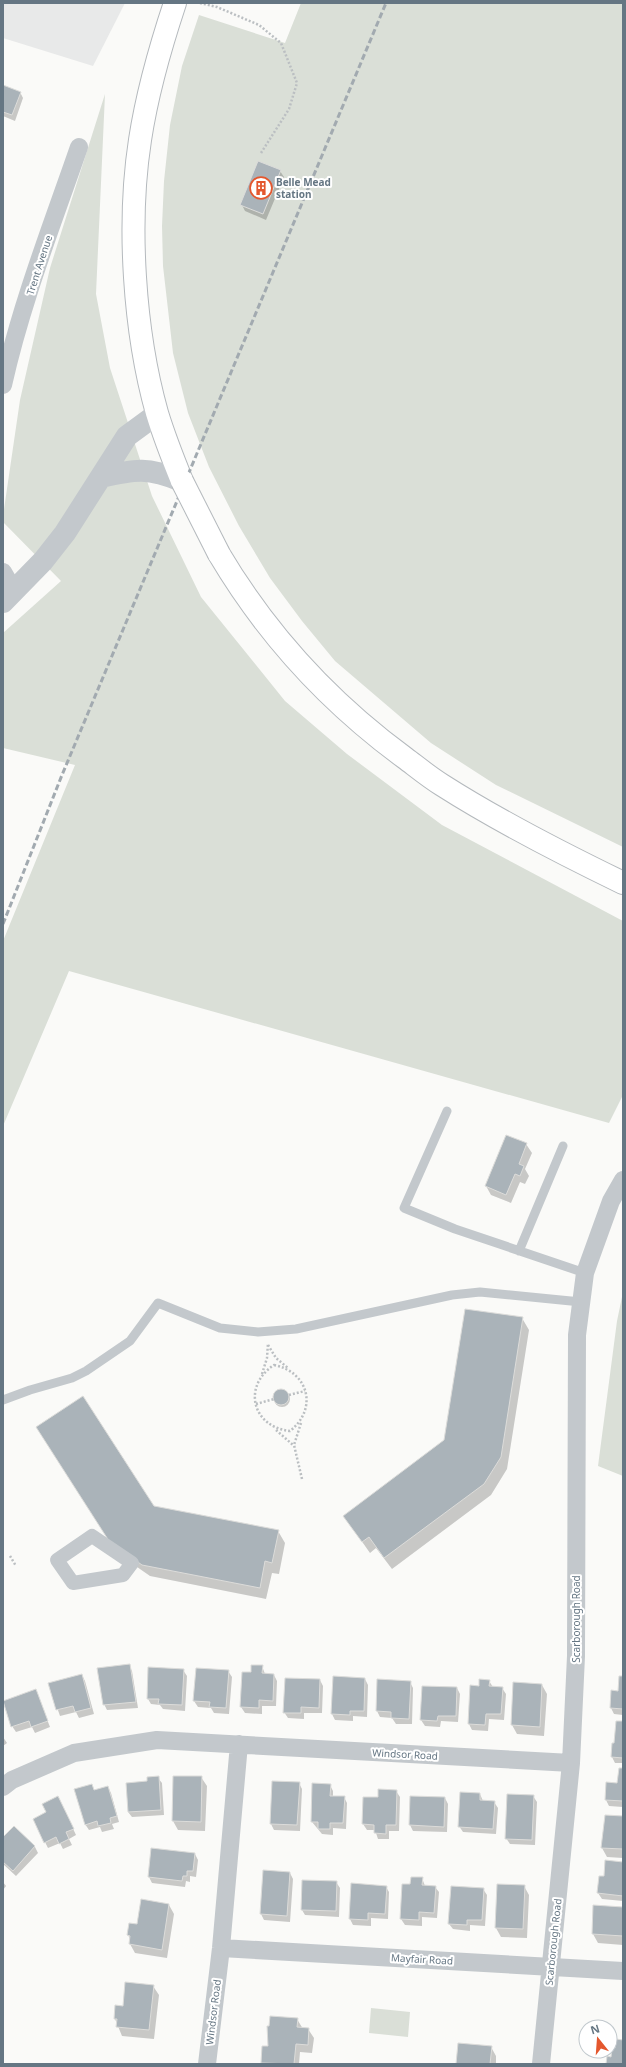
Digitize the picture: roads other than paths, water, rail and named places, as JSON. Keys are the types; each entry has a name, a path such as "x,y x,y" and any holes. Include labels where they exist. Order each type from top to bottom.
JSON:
{"highway":[{"path":"175,3 161,48 139,141 135,189 134,250 138,306 148,377 157,414 182,481 211,541 240,590 272,633 335,702 386,744 455,793 538,841 623,883"}],"street":[{"name":"Trent Avenue","path":"3,384 8,362 36,270 79,147"},
{"path":"9,596 43,561 64,533 102,477 127,436 157,414"},
{"path":"102,477 134,469 161,473 182,481"},
{"path":"3,572 9,596"},
{"name":"Scarborough Road","path":"541,2064 571,1763 576,1656 577,1335 585,1273 611,1201 623,1180"},
{"path":"92,1536 132,1563 123,1575 73,1584 57,1560 92,1536"},
{"name":"Windsor Road","path":"3,1787 12,1780 74,1753 157,1740 571,1763"},
{"name":"Windsor Road","path":"207,2064 221,1948 239,1744"},
{"name":"Mayfair Road","path":"221,1948 623,1971"}],"lane":[{"path":"447,1111 404,1208 455,1229 585,1273"},
{"path":"519,1251 563,1146"},
{"path":"3,1400 30,1390 72,1378 86,1371 130,1341 158,1303 220,1328 258,1332 296,1329 452,1295 480,1292 581,1302"}],"railway":[{"path":"3,924 62,775 386,3"}],"place":[{"name":"Belle Mead station","path":"261,188"}]}
